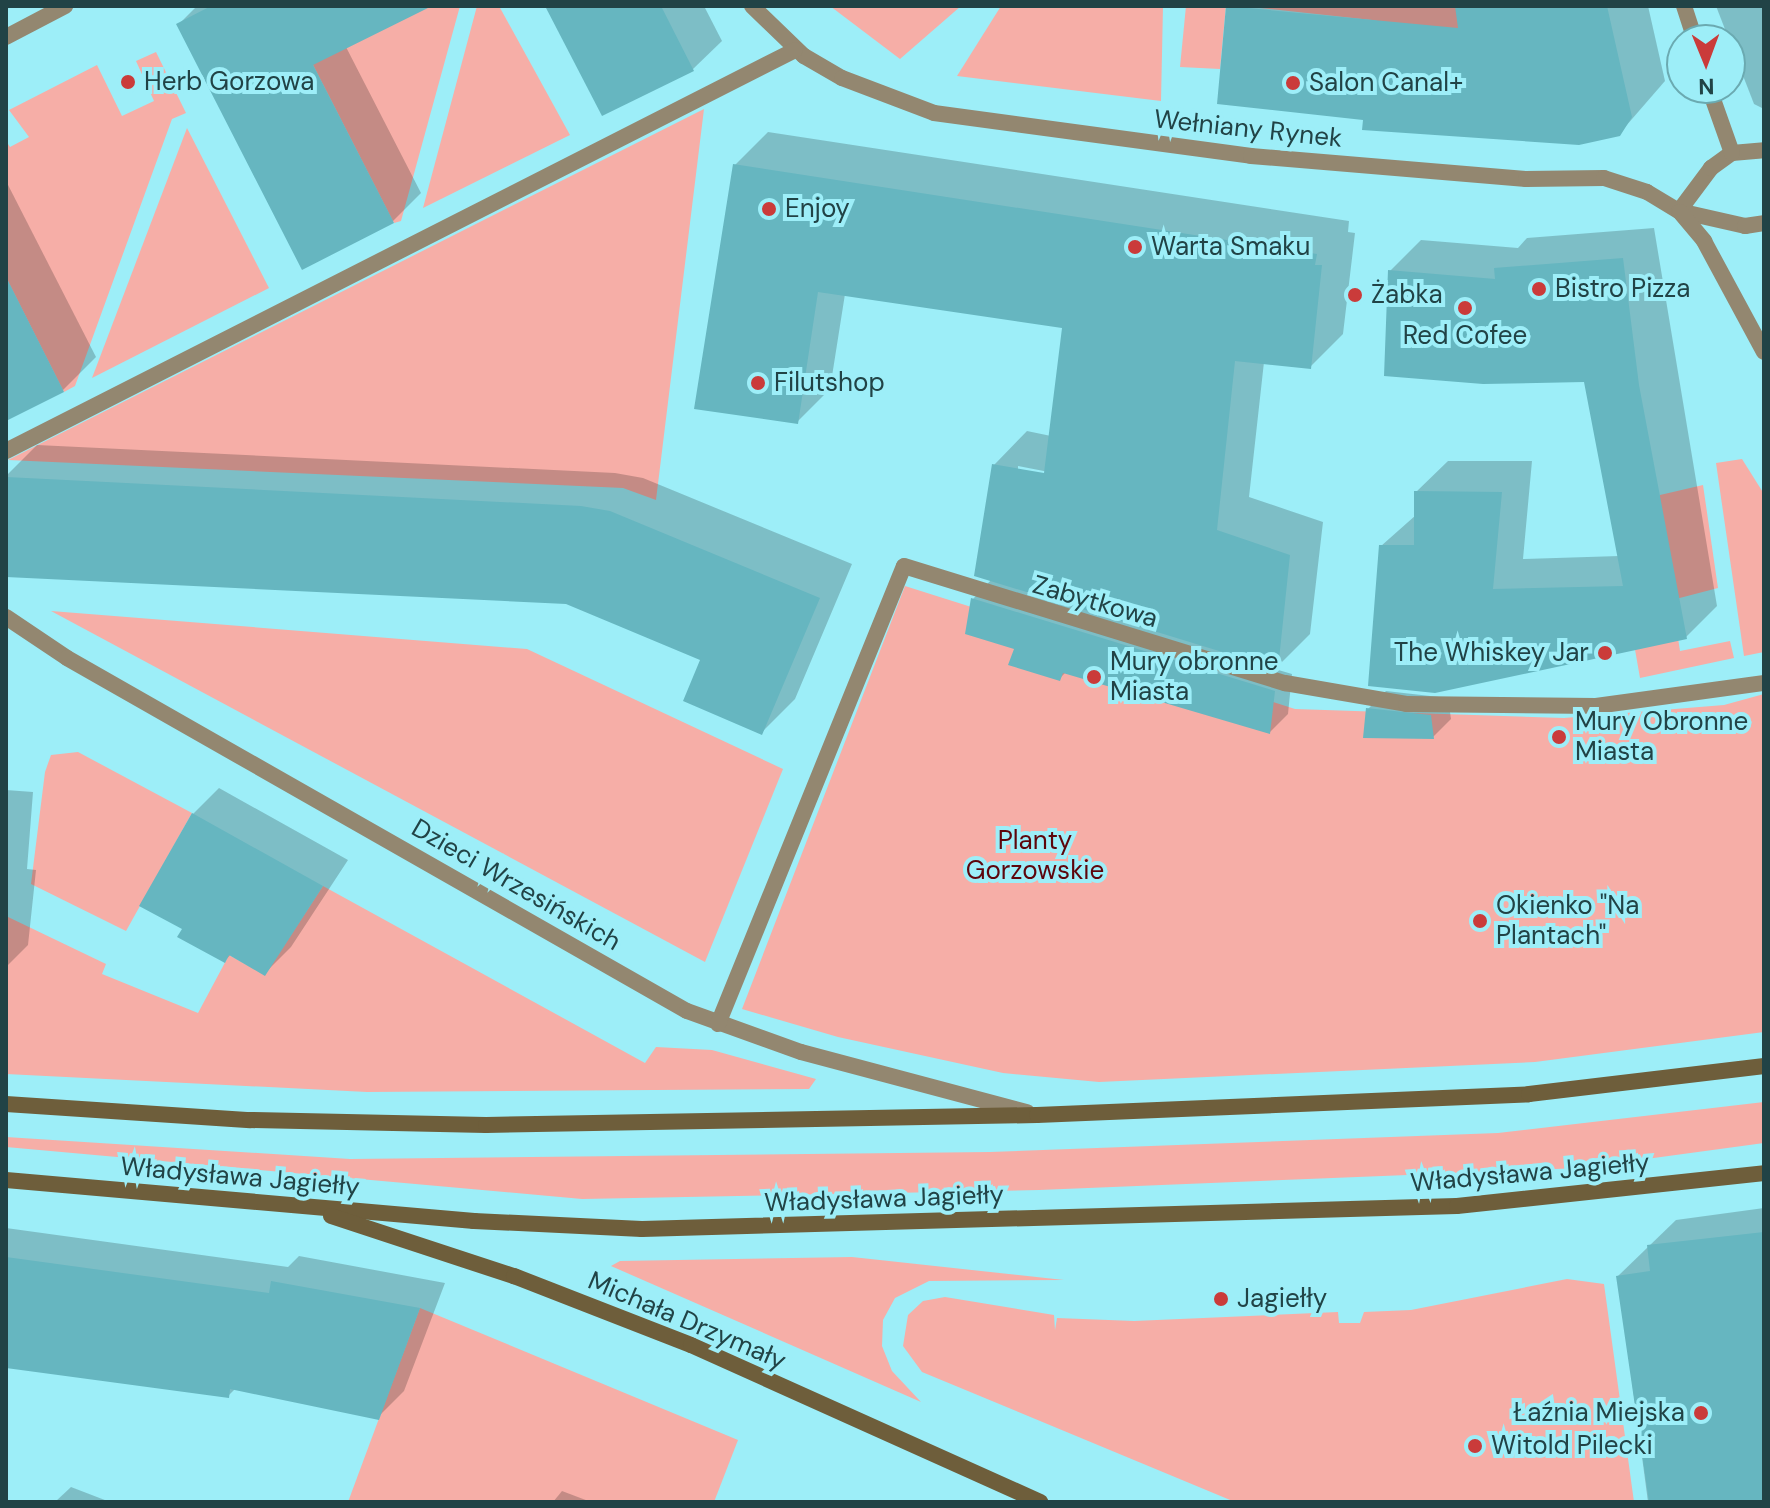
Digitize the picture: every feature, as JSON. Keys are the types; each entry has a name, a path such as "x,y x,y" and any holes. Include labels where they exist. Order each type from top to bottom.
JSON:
{"main road":[{"name":"Władysława Jagiełły","path":"6,1104 250,1120 486,1125 1037,1115 1529,1094 1764,1066"},
{"name":"Władysława Jagiełły","path":"6,1180 307,1208 557,1226 719,1229 1457,1206 1764,1173"},
{"name":"Michała Drzymały","path":"307,1208 514,1276 691,1345 1040,1502"}],"street":[{"path":"6,37 65,6"},
{"name":"Wełniany Rynek","path":"752,6 795,50 842,78 947,115 1251,156 1526,179 1604,178 1679,211 1745,226 1764,223"},
{"path":"6,451 795,50"},
{"path":"1715,104 1732,153"},
{"path":"1764,150 1732,153 1711,168 1679,211 1704,241 1764,352"},
{"name":"Zabytkowa","path":"718,1024 904,566 1285,683 1406,704 1596,706 1764,683"},
{"name":"Dzieci Wrzesińskich","path":"6,617 67,658 718,1024 1037,1115"}],"green space":[{"path":"283,6 460,6 401,221 394,223"},
{"path":"477,6 499,6 570,135 423,208"},
{"path":"830,6 961,6 900,59"},
{"path":"1001,6 1163,6 1161,101 957,76"},
{"path":"1186,6 1226,6 1220,69 1180,67"},
{"path":"1242,6 1461,6 1498,45 1372,20"},
{"path":"156,52 186,113 172,119 75,386 64,392 6,277 6,141 10,147 29,137 9,110 97,65 122,116 154,101 136,61"},
{"path":"704,109 656,500 623,488 8,460"},
{"path":"187,128 269,288 92,378"},
{"path":"1742,459 1764,494 1764,652 1744,656 1716,463"},
{"path":"1703,485 1718,588 1672,600 1680,651 1730,641 1734,658 1640,678 1627,604 1660,495"},
{"name":"Planty Gorzowskie","path":"905,586 1295,709 1564,718 1724,705 1764,694 1764,1032 1535,1062 1099,1082 1003,1073 838,1037 742,1009"},
{"path":"51,611 527,649 783,769 705,962"},
{"path":"78,752 192,813 126,931 31,884 45,772 51,755"},
{"path":"323,886 645,1063 656,1047 712,1050 816,1079 809,1089 367,1092 6,1074 6,916 106,964 102,974 198,1013 229,955 265,975"},
{"path":"1764,1102 1764,1143 1580,1168 1039,1190 582,1199 6,1147 6,1137 350,1159 990,1152 1498,1133"},
{"path":"852,1257 1064,1280 929,1281 895,1298 883,1320 882,1346 892,1371 921,1402 611,1266 620,1261"},
{"path":"1567,1279 1604,1284 1634,1502 1235,1502 922,1372 903,1346 908,1315 923,1301 945,1297 1054,1315 1055,1330 1057,1318 1134,1321 1338,1312 1339,1323 1360,1323 1364,1312 1411,1310"},
{"path":"420,1308 738,1440 714,1502 348,1502"}],"building":[{"path":"211,6 432,6 313,65 394,223 302,270 176,24"},
{"path":"545,6 661,6 694,71 602,116"},
{"path":"1226,6 1458,28 1455,6 1607,6 1632,117 1620,136 1579,145 1362,130 1363,120 1217,104"},
{"path":"733,164 1317,254 1315,265 1322,265 1311,369 1235,361 1217,530 1290,555 1278,669 974,576 992,464 1044,473 1062,328 818,292 798,424 694,409"},
{"path":"1623,258 1639,385 1687,639 1435,693 1368,686 1379,545 1414,545 1414,491 1502,492 1493,589 1623,586 1584,382 1483,384 1384,376 1388,270 1495,279 1494,268"},
{"path":"6,277 64,392 6,421"},
{"path":"6,477 581,506 610,511 820,598 762,735 683,701 700,660 566,604 6,577"},
{"path":"971,598 1275,691 1270,734 1063,673 1060,681 1008,665 1014,649 965,634"},
{"path":"1366,708 1431,715 1434,739 1363,738"},
{"path":"192,813 323,886 265,976 229,955 225,963 177,937 182,929 139,906"},
{"name":"Łaźnia Miejska","path":"1764,1232 1764,1502 1649,1502 1616,1276 1650,1271 1647,1245"},
{"path":"6,1257 269,1293 271,1281 420,1308 379,1420 230,1389 229,1398 6,1368"}],"tram line":[{"path":"6,8 11,6"}],"place":[{"name":"Herb Gorzowa","path":"128,82"},
{"name":"Salon Canal+","path":"1293,83"},
{"name":"Enjoy","path":"769,209"},
{"name":"Warta Smaku","path":"1135,247"},
{"name":"Bistro Pizza","path":"1539,289"},
{"name":"Żabka","path":"1355,295"},
{"name":"Red Cofee","path":"1465,308"},
{"name":"Filutshop","path":"758,383"},
{"name":"The Whiskey Jar","path":"1605,653"},
{"name":"Mury obronne Miasta","path":"1094,677"},
{"name":"Mury Obronne Miasta","path":"1559,737"},
{"name":"Okienko \"Na Plantach\"","path":"1480,921"},
{"name":"Jagiełły","path":"1221,1299"},
{"name":"Łaźnia Miejska","path":"1701,1413"},
{"name":"Witold Pilecki","path":"1475,1446"}]}
